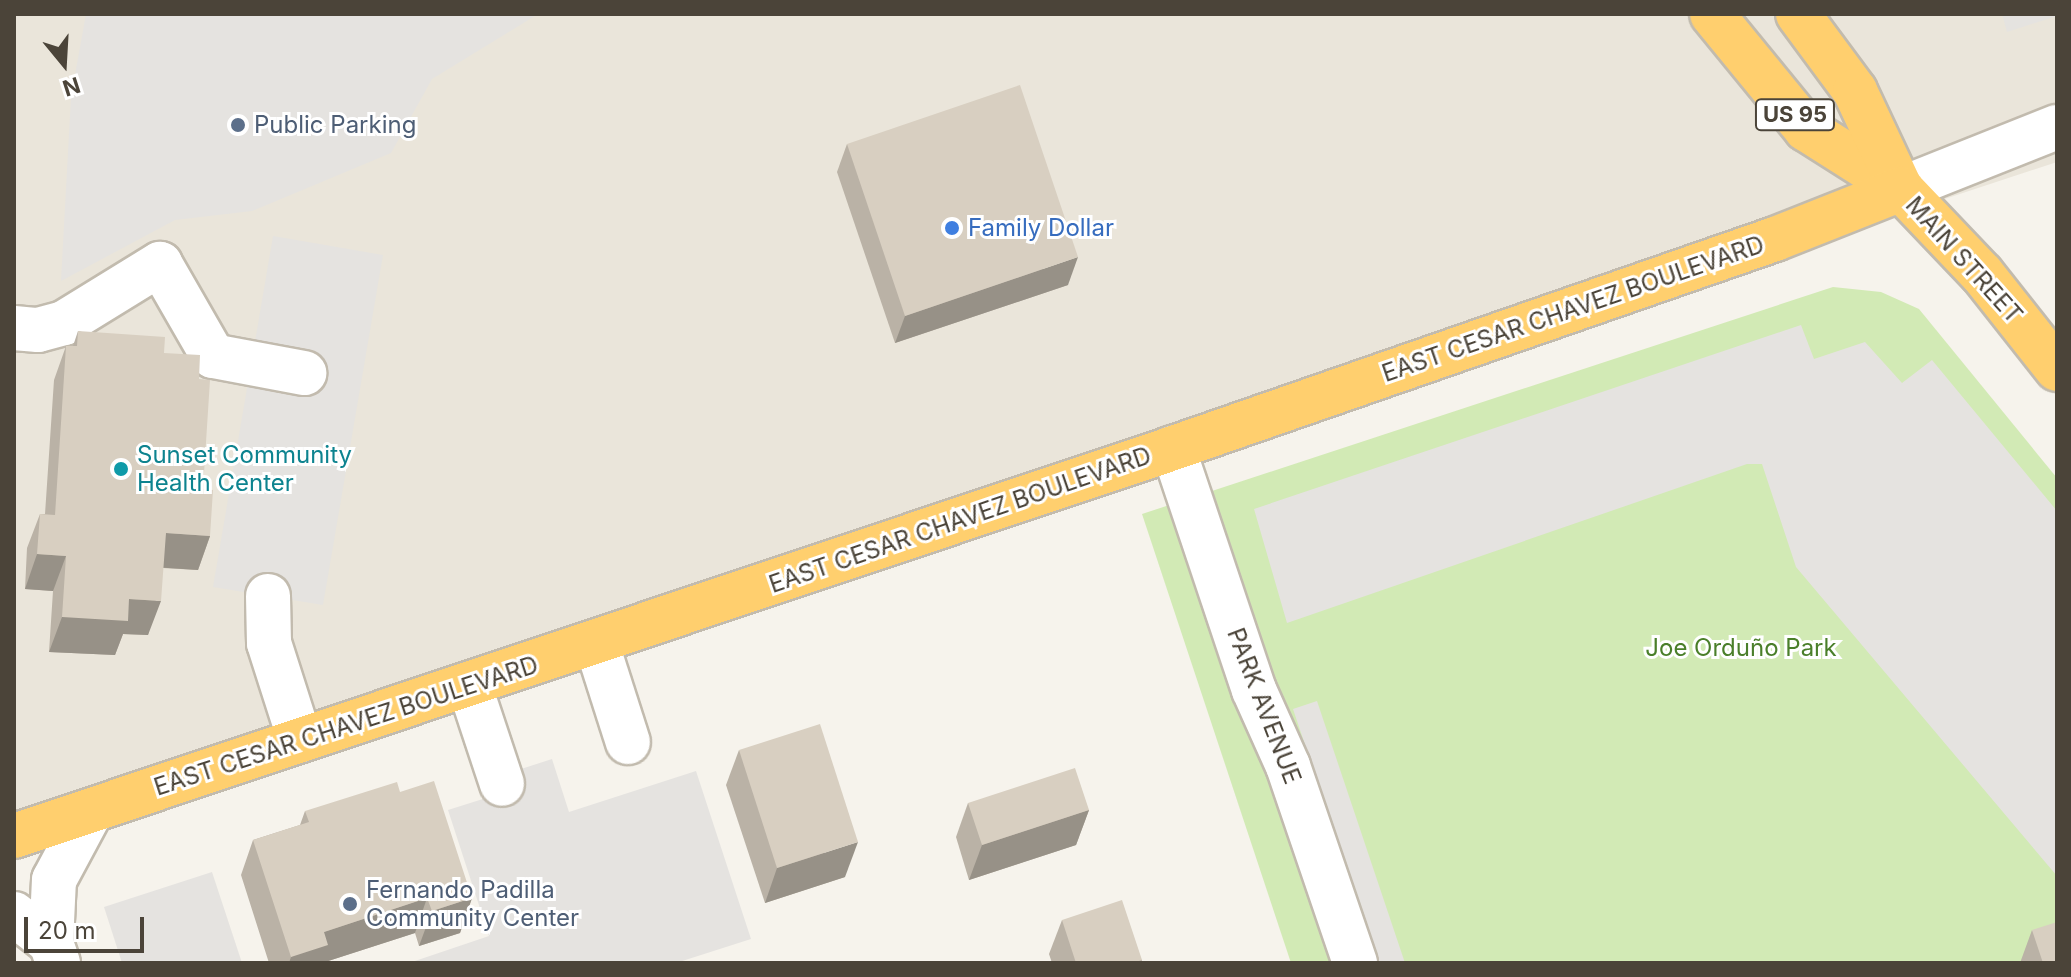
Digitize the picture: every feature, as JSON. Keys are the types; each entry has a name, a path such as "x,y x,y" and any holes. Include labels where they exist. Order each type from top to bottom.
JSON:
{"highway":[{"name":"MAIN STREET","path":"1712,14 1806,129 1901,189 1982,274 2057,369"},
{"name":"MAIN STREET","path":"1798,14 1855,91 1901,189"},
{"name":"EAST CESAR CHAVEZ BOULEVARD","path":"15,834 1173,448 1775,239 1901,189"}],"street":[{"path":"1901,189 2057,127"},
{"path":"14,328 38,330 64,323 160,264 213,356 304,373"},
{"name":"PARK AVENUE","path":"1173,448 1254,690 1288,766 1355,963"},
{"path":"268,596 269,643 300,740"},
{"path":"596,642 628,742"},
{"path":"469,684 502,784"},
{"path":"54,953 54,880 91,811"},
{"path":"14,914 54,953"}],"shaded area":[{"path":"14,14 2057,14 2057,162 14,836"},
{"name":"Public Parking","path":"86,14 538,14 432,79 391,153 252,211 175,220 61,281 71,97"},
{"path":"2002,14 2057,14 2057,16 2007,32"},
{"path":"273,236 383,255 323,605 213,587"},
{"path":"1801,325 1814,359 1865,342 1902,383 1932,360 2057,511 2057,876 1796,567 1762,464 1747,464 1287,623 1254,509"},
{"path":"1317,701 1405,963 1378,963 1293,709"},
{"path":"552,759 569,812 696,771 751,939 676,963 409,963 489,936 448,810 486,798 518,770"},
{"path":"212,872 242,963 122,963 104,907"}],"green space":[{"name":"Joe Orduño Park","path":"1833,287 1881,292 1919,309 2057,478 2057,963 1291,963 1142,514"}],"building":[{"name":"Family Dollar","path":"1020,85 1078,257 905,316 847,144"},
{"name":"Sunset Community Health Center","path":"78,331 165,337 164,353 200,355 199,379 210,380 203,489 213,490 210,536 166,533 161,601 129,599 128,621 62,617 66,556 37,554 40,514 55,515 66,346 77,346"},
{"path":"820,724 858,842 777,868 739,750"},
{"path":"1075,768 1089,810 982,845 968,803"},
{"name":"Fernando Padilla Community Center","path":"434,781 472,898 432,911 427,898 324,932 328,945 291,957 253,840 309,822 305,811 397,782 400,792"},
{"path":"1122,900 1142,960 1133,963 1076,963 1062,920"},
{"path":"2057,922 2057,963 2043,963 2032,930"}],"place":[{"name":"Public Parking","path":"238,125"},
{"name":"Family Dollar","path":"952,228"},
{"name":"Sunset Community Health Center","path":"121,469"},
{"name":"Fernando Padilla Community Center","path":"350,904"}]}
